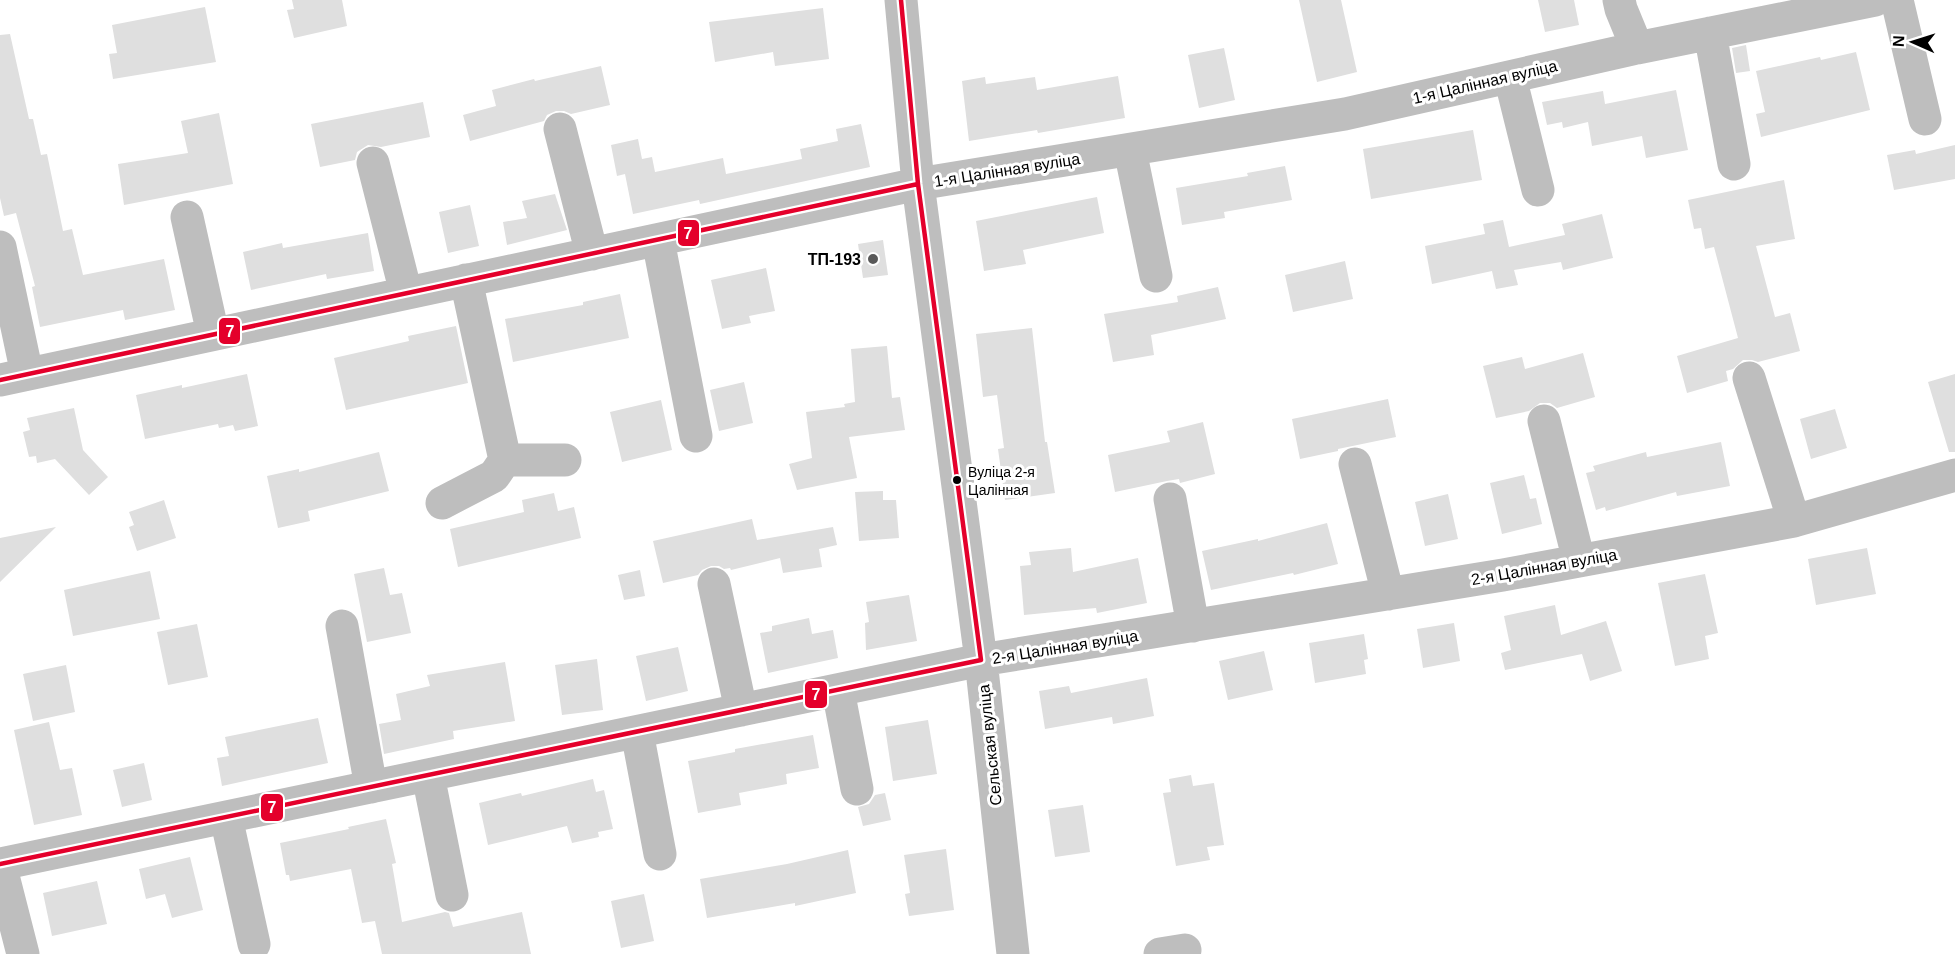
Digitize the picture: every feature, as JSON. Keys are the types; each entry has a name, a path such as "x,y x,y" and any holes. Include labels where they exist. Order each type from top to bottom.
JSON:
{"street":[{"name":"Сельская вуліца","path":"901,0 918,184 981,660 1013,954"},
{"path":"1619,0 1637,48"},
{"name":"1-я Цалінная вуліца","path":"13,377 918,184 1345,114 1710,33 1822,5 1875,0"},
{"path":"1897,0 1925,119"},
{"path":"1710,33 1734,164"},
{"path":"1510,77 1538,190"},
{"path":"560,129 592,254"},
{"path":"1130,150 1156,276"},
{"path":"373,163 406,293"},
{"path":"187,217 213,334"},
{"path":"658,240 696,435"},
{"path":"0,247 13,377"},
{"path":"442,503 494,476 506,460 466,280"},
{"path":"1749,378 1794,521"},
{"path":"1544,421 1579,561"},
{"path":"506,460 565,460"},
{"path":"1355,464 1388,594"},
{"name":"2-я Цалінная вуліца","path":"0,864 981,660 1388,594 1794,521 1955,475"},
{"path":"1170,499 1193,626"},
{"path":"714,584 741,710"},
{"path":"342,626 371,787"},
{"path":"838,690 857,789"},
{"path":"638,732 660,854"},
{"path":"428,775 452,895"},
{"path":"226,817 254,944"},
{"path":"0,864 23,954"}],"building":[{"path":"292,0 342,0 347,26 294,38 287,10 294,9"},
{"path":"1299,0 1341,0 1357,72 1317,82"},
{"path":"1538,0 1574,0 1579,25 1545,32"},
{"path":"205,7 216,62 113,79 109,54 117,53 112,25"},
{"path":"823,8 829,59 775,66 773,52 715,62 709,22"},
{"path":"10,34 29,119 33,119 41,155 47,154 63,231 72,229 83,275 164,259 175,310 125,320 123,310 40,327 32,287 35,286 16,213 4,216 0,198 0,35"},
{"path":"1746,45 1750,71 1736,73 1732,48"},
{"path":"1224,48 1235,100 1199,108 1188,55"},
{"path":"1856,52 1870,110 1761,137 1756,114 1765,112 1756,71 1820,57 1821,60"},
{"path":"601,66 610,105 571,114 556,111 547,115 544,121 470,141 463,115 496,106 492,90"},
{"path":"1118,76 1125,118 1038,133 1037,130 969,141 962,81 985,77 986,84 1035,77 1037,90"},
{"path":"1676,90 1688,150 1646,158 1642,136 1592,146 1588,122 1563,128 1562,122 1547,125 1542,102 1603,91 1605,104"},
{"path":"423,102 430,137 381,147 368,145 357,152 355,160 320,167 311,124"},
{"path":"219,113 233,184 124,205 118,164 188,153 181,121"},
{"path":"861,124 870,167 700,204 699,200 633,214 625,174 617,176 611,145 638,139 642,159 652,157 655,172 723,158 726,174 802,159 800,149 838,141 836,129"},
{"path":"1473,130 1482,180 1371,199 1363,149"},
{"path":"1955,145 1955,179 1894,190 1887,155 1915,150 1916,154"},
{"path":"1285,166 1292,200 1224,212 1225,218 1182,225 1176,188 1248,176 1247,173"},
{"path":"1784,180 1795,239 1756,246 1775,317 1790,313 1800,351 1758,362 1743,360 1733,369 1726,371 1728,381 1687,393 1677,356 1738,338 1714,247 1705,249 1701,228 1694,229 1688,200"},
{"path":"555,194 567,230 507,245 503,222 527,218 522,201"},
{"path":"1097,197 1104,233 1023,250 1026,264 984,271 976,221"},
{"path":"470,205 479,246 448,253 439,212"},
{"path":"1602,214 1613,258 1563,270 1561,262 1514,270 1518,285 1496,289 1492,271 1432,284 1425,246 1485,234 1483,224 1503,220 1509,247 1565,235 1562,224"},
{"path":"368,233 374,271 327,279 326,274 251,290 243,252 282,243 283,248"},
{"name":"ТП-193","path":"883,240 888,275 863,278 858,244"},
{"path":"1345,261 1353,299 1293,312 1285,275"},
{"path":"766,268 775,311 749,316 751,323 722,329 711,280"},
{"path":"1218,287 1226,319 1151,335 1154,355 1113,362 1104,314 1178,302 1177,296"},
{"path":"620,294 629,338 513,362 505,319 583,305 583,302"},
{"path":"456,326 468,383 346,410 334,358 409,341 408,336"},
{"path":"1032,328 1045,442 1047,442 1055,493 1005,500 998,449 1004,448 997,395 983,397 976,334"},
{"path":"887,346 892,398 900,397 905,430 849,437 857,478 797,490 789,464 812,458 806,412 845,407 844,404 855,402 851,349"},
{"path":"1583,353 1595,397 1557,408 1550,403 1540,403 1529,411 1496,418 1483,366 1522,357 1525,369"},
{"path":"247,374 258,426 235,431 233,425 219,428 218,424 145,439 136,395"},
{"path":"1955,374 1955,452 1949,452 1928,382"},
{"path":"744,382 753,423 719,431 710,390"},
{"path":"1388,399 1396,437 1300,459 1292,419"},
{"path":"661,400 672,450 622,462 610,412"},
{"path":"74,408 83,450 108,477 89,495 55,459 37,463 36,456 29,457 23,432 30,430 27,418"},
{"path":"1835,409 1847,448 1811,459 1800,419"},
{"path":"1203,422 1215,474 1180,483 1179,479 1115,492 1108,455 1170,442 1167,431"},
{"path":"1721,442 1730,486 1677,496 1676,492 1606,511 1605,507 1596,510 1586,473 1595,471 1593,466 1646,452 1647,457"},
{"path":"379,452 389,491 308,511 310,521 278,528 267,476 299,469 299,472"},
{"path":"1524,475 1530,499 1536,498 1542,524 1502,534 1490,483"},
{"path":"883,491 883,500 896,500 899,538 859,541 855,492"},
{"path":"554,493 558,511 574,507 581,538 458,567 450,529 524,512 522,500"},
{"path":"1448,494 1458,539 1425,546 1415,502"},
{"path":"164,500 176,538 137,551 129,527 134,525 129,512"},
{"path":"752,519 757,540 833,527 837,545 819,549 822,567 783,573 780,558 731,570 711,566 702,570 698,575 663,583 653,541"},
{"path":"1327,523 1338,564 1294,575 1293,573 1211,590 1202,551 1258,539 1258,541"},
{"path":"56,527 0,582 0,538"},
{"path":"1071,548 1073,572 1138,558 1147,603 1097,613 1096,608 1024,615 1020,566 1031,565 1029,552"},
{"path":"1867,548 1876,594 1816,605 1808,559"},
{"path":"384,568 390,595 402,593 411,633 367,642 354,574"},
{"path":"640,570 645,596 624,600 618,575"},
{"path":"150,571 160,619 73,636 64,590"},
{"path":"1705,574 1718,633 1705,636 1709,659 1675,666 1658,583"},
{"path":"909,595 917,641 866,650 865,623 869,622 866,602"},
{"path":"1555,605 1561,635 1606,621 1622,671 1590,681 1582,654 1505,670 1501,653 1511,650 1504,616"},
{"path":"809,618 812,634 833,630 838,658 768,673 760,633 772,631 772,626"},
{"path":"1454,623 1460,661 1423,668 1417,629"},
{"path":"197,624 208,677 168,685 157,632"},
{"path":"1364,634 1368,659 1364,660 1366,674 1315,683 1309,643"},
{"path":"678,647 688,691 646,701 636,656"},
{"path":"1264,651 1273,690 1228,700 1219,661"},
{"path":"597,659 603,710 562,715 555,665"},
{"path":"505,662 515,721 453,731 454,739 384,754 379,724 401,720 396,694 430,686 427,675"},
{"path":"66,665 75,712 33,721 23,674"},
{"path":"1147,678 1154,716 1113,724 1112,717 1045,729 1039,691 1069,686 1071,693"},
{"path":"318,718 328,763 222,786 217,758 229,756 225,737"},
{"path":"928,720 937,774 893,781 885,727"},
{"path":"49,722 60,770 72,768 82,815 34,825 14,730"},
{"path":"813,735 819,768 786,774 787,784 739,793 741,805 698,813 688,761 735,752 735,749"},
{"path":"144,763 152,800 122,807 113,770"},
{"path":"1191,775 1193,786 1214,783 1224,845 1207,847 1210,860 1176,866 1163,793 1171,792 1169,779"},
{"path":"593,779 596,792 604,790 613,829 598,832 599,837 572,843 567,826 488,845 479,803 521,793 522,796"},
{"path":"885,793 891,820 863,826 858,807 869,804 875,795"},
{"path":"1083,805 1090,852 1055,857 1048,810"},
{"path":"386,819 396,863 392,864 402,922 445,912 449,913 453,927 522,912 531,954 382,954 375,921 362,923 351,869 290,881 289,875 286,875 280,843"},
{"path":"946,849 954,910 909,916 905,894 910,893 904,855"},
{"path":"848,850 856,893 795,906 795,903 707,918 700,879 787,864"},
{"path":"190,857 203,910 172,918 165,894 146,899 139,869"},
{"path":"97,881 107,924 52,936 43,893"},
{"path":"644,894 654,941 621,948 611,901"}],"transit line":[{"name":"7","path":"0,864 981,660 918,184 901,0"},
{"name":"7","path":"0,380 918,184"}],"place":[{"name":"ТП-193","path":"873,259"},
{"name":"Вуліца 2-я Цалінная","path":"957,480"}]}
